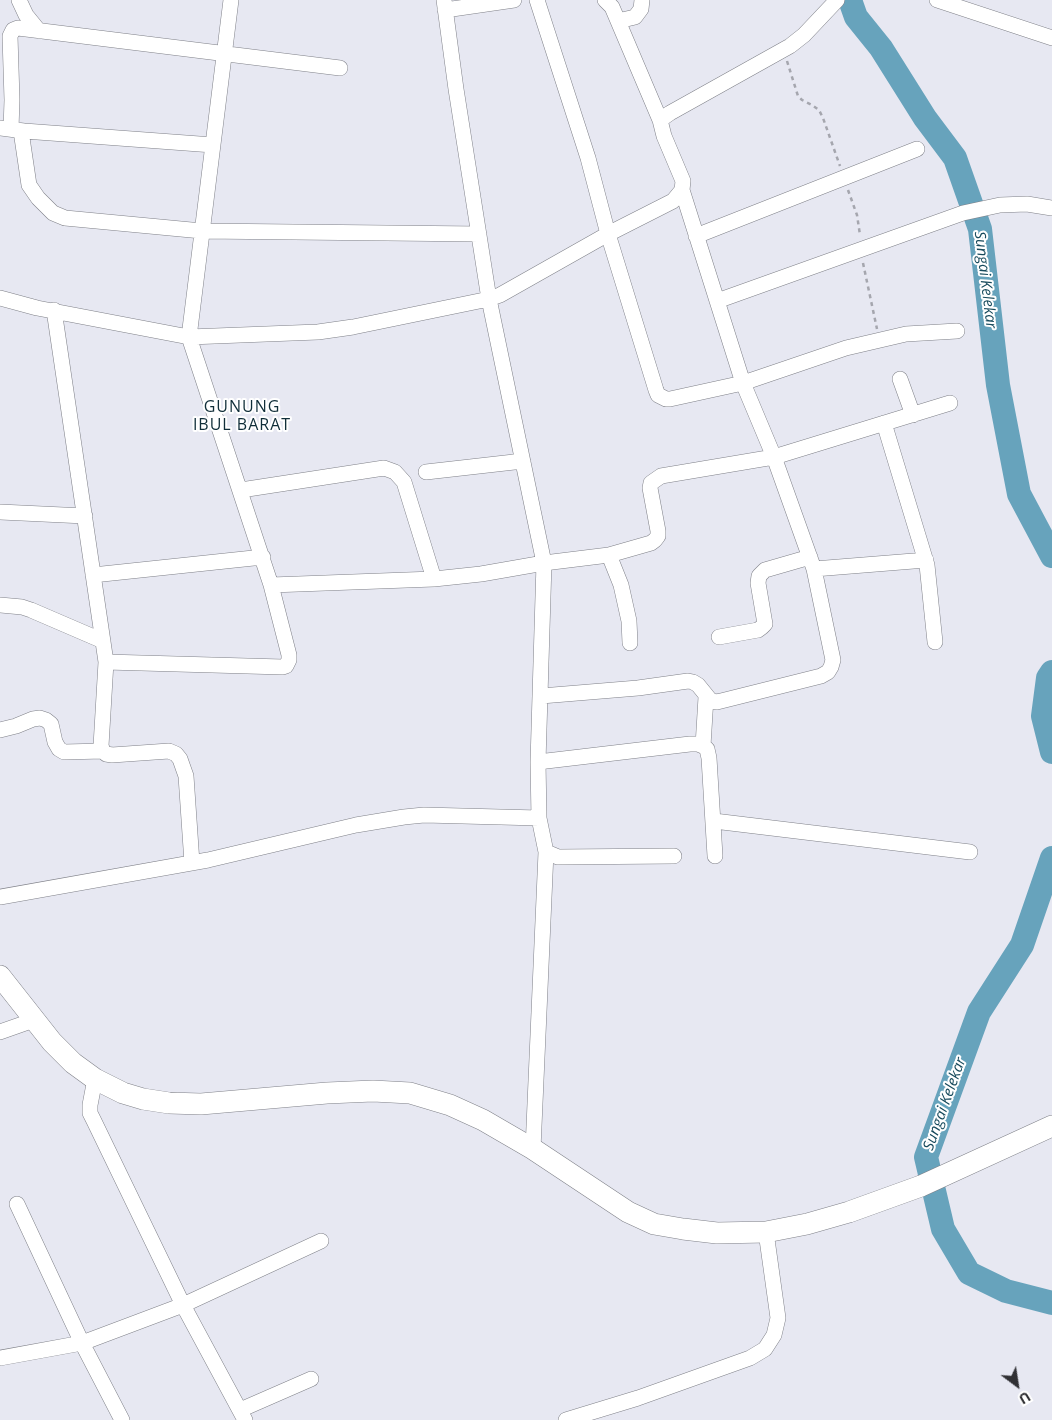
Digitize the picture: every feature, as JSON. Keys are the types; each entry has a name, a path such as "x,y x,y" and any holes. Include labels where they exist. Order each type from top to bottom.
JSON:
{"street":[{"path":"19,0 26,15 39,31"},
{"path":"106,662 284,667 290,660 271,585 189,337 225,54 230,0"},
{"path":"514,0 445,5 456,89 489,299 544,563 538,762 539,818 546,852 534,1149"},
{"path":"537,0 588,158 608,234 658,395 670,399 743,383 846,348 906,334 957,331"},
{"path":"541,696 638,688 688,681 698,685 711,701 716,702 821,676 828,672 833,660 812,563 774,457 743,383 682,190 682,182 664,136 660,120 612,7 605,0"},
{"path":"618,21 632,19 638,15 642,0"},
{"path":"660,120 783,50 804,35 837,0"},
{"path":"937,0 1052,38"},
{"path":"340,68 18,28 13,30 10,36 11,129 29,185 38,198 53,213 65,218 202,231 479,234"},
{"path":"11,129 213,145"},
{"path":"696,236 917,149"},
{"path":"0,298 36,308 189,337 318,332 353,327 489,299 500,295 608,234 673,202 682,190"},
{"path":"717,301 963,213 1000,205 1027,204 1052,208"},
{"path":"54,310 106,662 103,751"},
{"path":"900,378 913,415"},
{"path":"271,585 434,579 608,555 651,543 658,536 650,488 651,483 661,476 774,457 950,403"},
{"path":"884,423 926,560 935,642"},
{"path":"426,472 523,461"},
{"path":"241,490 384,468 395,472 404,482 434,579"},
{"path":"0,512 85,516"},
{"path":"608,555 621,584 629,621 630,643"},
{"path":"92,575 262,557"},
{"path":"719,637 758,630 765,624 758,582 759,576 765,570 812,563 926,560"},
{"path":"0,606 22,607 103,641"},
{"path":"703,746 706,696"},
{"path":"0,730 16,726 33,718 40,718 51,724 55,742 59,749 64,752 103,751 106,754 112,755 169,751 176,754 180,759 186,776 192,862"},
{"path":"538,762 690,744 703,746 707,749 709,758 715,856"},
{"path":"0,897 192,862 356,825 404,817 424,815 539,818"},
{"path":"714,821 970,852"},
{"path":"546,852 558,857 674,856"},
{"path":"0,976 52,1042 73,1063 95,1079 124,1093 143,1099 201,1104 327,1093 373,1091 410,1093 450,1105 483,1120 534,1149 628,1212 654,1224 716,1233 766,1232 807,1224 849,1212 921,1186 1052,1126"},
{"path":"0,1032 34,1020"},
{"path":"95,1079 90,1112 183,1304 243,1415 311,1379"},
{"path":"17,1204 82,1343 122,1420"},
{"path":"572,1419 638,1398 750,1358 765,1349 774,1335 778,1318 766,1232"},
{"path":"0,1358 82,1343 183,1304 320,1241"}],"waterway":[{"name":"Sungai Kelekar","path":"850,0 856,17 881,48 925,118 955,158 980,229 998,385 1019,494 1052,556"},
{"name":"Sungai Kelekar","path":"1052,672 1048,678 1043,716 1052,752"},
{"name":"Sungai Kelekar","path":"1052,858 1022,945 979,1012 926,1157 943,1229 969,1273 1006,1291 1052,1303"}],"district":[{"name":"GUNUNG IBUL BARAT","path":"242,416"}]}
